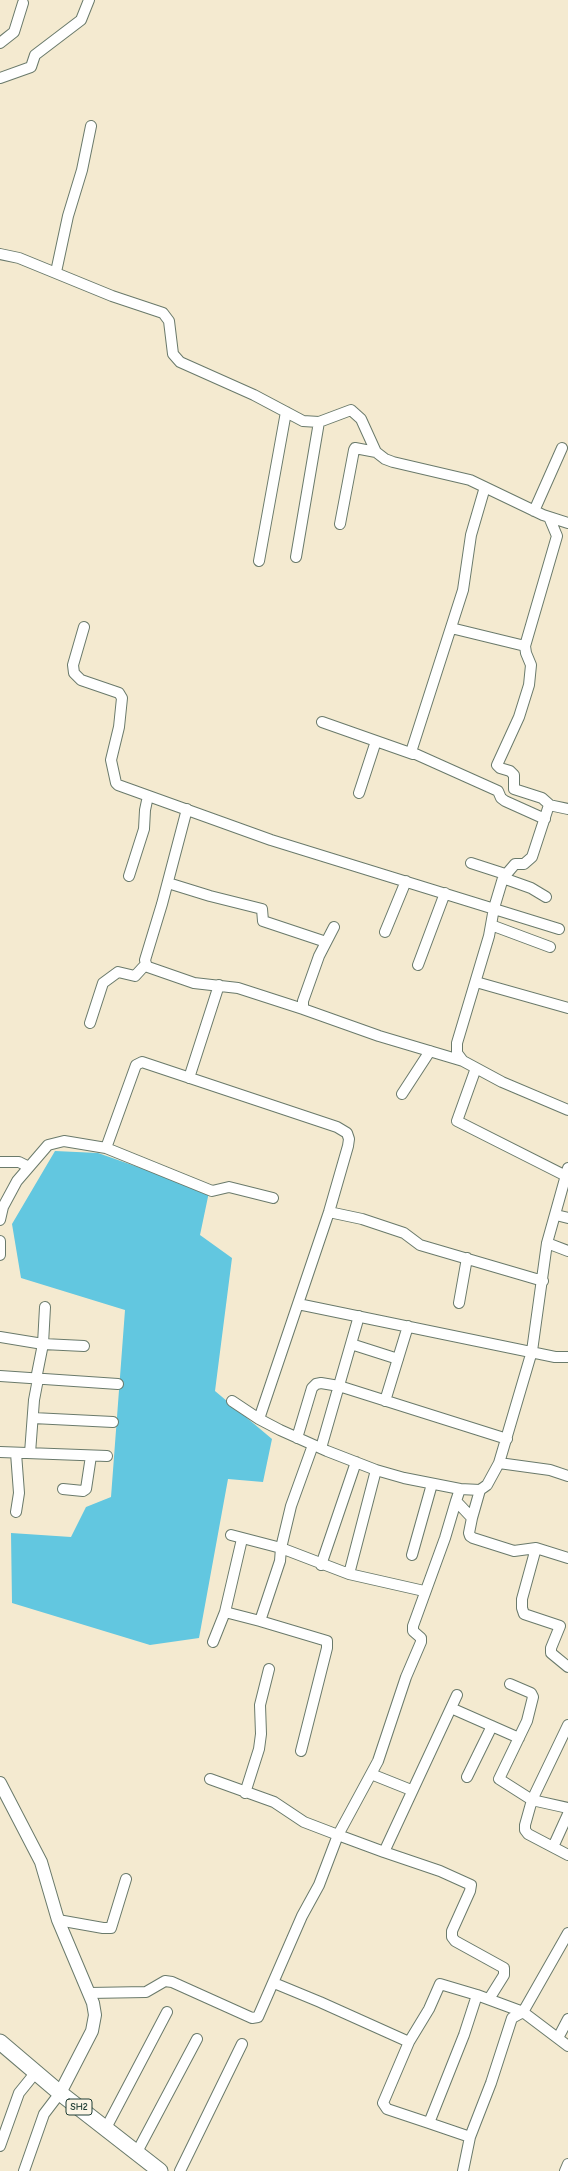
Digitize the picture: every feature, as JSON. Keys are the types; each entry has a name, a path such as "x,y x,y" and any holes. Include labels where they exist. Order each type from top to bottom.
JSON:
{"main road":[{"name":"SH2","path":"0,2042 60,2093 160,2171"}],"street":[{"path":"0,78 29,69 35,55 81,20 89,0"},
{"path":"0,43 14,32 23,3"},
{"path":"56,272 68,216 82,170 91,126"},
{"path":"0,254 19,258 112,296 163,313 169,321 173,354 180,362 303,421 319,422 351,410 361,419 376,452"},
{"path":"259,561 286,412"},
{"path":"296,557 319,422"},
{"path":"340,524 355,448 376,452 393,462 470,480 534,511 568,523"},
{"path":"534,511 562,448"},
{"path":"413,754 411,749 452,628 463,590 471,535 485,488"},
{"path":"549,517 556,536 525,646 531,665 529,685 519,717 496,765 510,771 514,775 514,789 542,798 551,806 568,809"},
{"path":"84,627 73,666 74,673 80,680 121,695 123,703 111,760 116,783 250,833 559,929"},
{"path":"452,628 525,646"},
{"path":"322,722 413,754 498,791 501,798 505,801 545,819"},
{"path":"359,793 376,741"},
{"path":"129,876 144,829 145,810 148,796"},
{"path":"463,1061 457,1053 457,1043 476,982 491,926 494,908 504,876 515,864 524,864 532,857 549,805 551,806"},
{"path":"187,809 168,883 145,960 148,967 194,983 219,985 246,990 379,1036 463,1061 502,1082 568,1110"},
{"path":"471,863 531,888 546,897"},
{"path":"385,932 406,881"},
{"path":"168,883 210,896 262,909 263,920 326,942"},
{"path":"418,965 445,893"},
{"path":"491,926 550,947"},
{"path":"303,1009 304,1001 314,970 334,927"},
{"path":"90,1023 103,983 118,972 136,975 146,964"},
{"path":"476,982 568,1008"},
{"path":"189,1078 219,985"},
{"path":"402,1094 430,1051"},
{"path":"106,1148 136,1065 139,1062 338,1127 347,1133 349,1139 348,1146 329,1212 259,1419"},
{"path":"476,1068 457,1121 567,1172 548,1243 532,1350 499,1463 486,1485 480,1490 469,1533 473,1538 514,1551 536,1548 568,1558"},
{"path":"0,1220 1,1213 11,1191 41,1152 54,1143 64,1141 106,1148 212,1191 229,1187 273,1198"},
{"path":"0,1162 19,1162 29,1168"},
{"path":"0,1192 11,1191"},
{"path":"329,1212 362,1219 390,1228 404,1233 420,1245 543,1281"},
{"path":"556,1215 568,1218"},
{"path":"0,1241 0,1255"},
{"path":"548,1243 568,1251"},
{"path":"459,1303 467,1258"},
{"path":"298,1304 532,1350 556,1357 568,1357"},
{"path":"30,1454 37,1379 43,1344 45,1307"},
{"path":"260,1621 280,1561 281,1548 292,1506 317,1447 339,1386 359,1316"},
{"path":"385,1401 408,1326"},
{"path":"0,1337 43,1344 84,1346"},
{"path":"351,1344 398,1359"},
{"path":"0,1376 118,1384"},
{"path":"297,1438 312,1388 316,1384 339,1386 507,1439"},
{"path":"232,1401 259,1419 297,1438 376,1470 432,1484 480,1490"},
{"path":"33,1418 113,1422"},
{"path":"0,1452 107,1456"},
{"path":"16,1453 19,1493 16,1512"},
{"path":"63,1489 83,1491 86,1489 91,1456"},
{"path":"321,1565 356,1462"},
{"path":"499,1463 550,1470 568,1476"},
{"path":"349,1574 376,1470"},
{"path":"412,1555 432,1484"},
{"path":"89,1993 150,1992 165,1981 172,1982 255,2019 274,1983 302,1916 319,1884 338,1835 378,1761 406,1677 421,1642 421,1638 412,1629 424,1591 445,1538 460,1488"},
{"path":"456,1502 472,1518"},
{"path":"231,1535 281,1548 321,1565 349,1574 424,1591"},
{"path":"213,1642 225,1612 242,1539"},
{"path":"536,1548 522,1599 522,1608 524,1614 560,1626 551,1648 551,1653 568,1667"},
{"path":"225,1612 327,1641 327,1648 301,1751"},
{"path":"245,1793 259,1749 261,1734 260,1705 269,1669"},
{"path":"510,1684 533,1695 527,1721 500,1779 532,1800 568,1808"},
{"path":"384,1852 411,1790 457,1695"},
{"path":"450,1708 519,1738"},
{"path":"568,1725 532,1800 525,1830 528,1834 568,1855"},
{"path":"467,1777 492,1726"},
{"path":"371,1774 411,1790"},
{"path":"210,1779 245,1793 274,1802 304,1822 440,1871 471,1885 470,1891 452,1931 452,1937 455,1941 504,1968 504,1975 488,1999"},
{"path":"0,1783 41,1862 58,1920 89,1993 95,2015 92,2031 60,2093 44,2114 24,2171"},
{"path":"553,1847 568,1814"},
{"path":"58,1920 111,1928 126,1879"},
{"path":"463,2171 470,2137 491,2083 512,2018 523,2012 568,1933"},
{"path":"274,1983 409,2042"},
{"path":"470,2137 387,2109 383,2103 409,2042 428,2009 440,1984 477,1995 523,2012 568,2046"},
{"path":"429,2123 477,1995"},
{"path":"106,2128 167,2012"},
{"path":"558,2038 568,2020"},
{"path":"137,2152 197,2039"},
{"path":"180,2171 242,2044"},
{"path":"0,2146 19,2094 36,2072"},
{"path":"565,2171 568,2164"}],"water":[{"path":"55,1151 98,1153 209,1192 200,1235 232,1258 215,1391 272,1439 263,1482 228,1479 199,1638 150,1645 12,1603 11,1533 71,1537 86,1507 111,1497 125,1310 21,1278 12,1224"}]}
